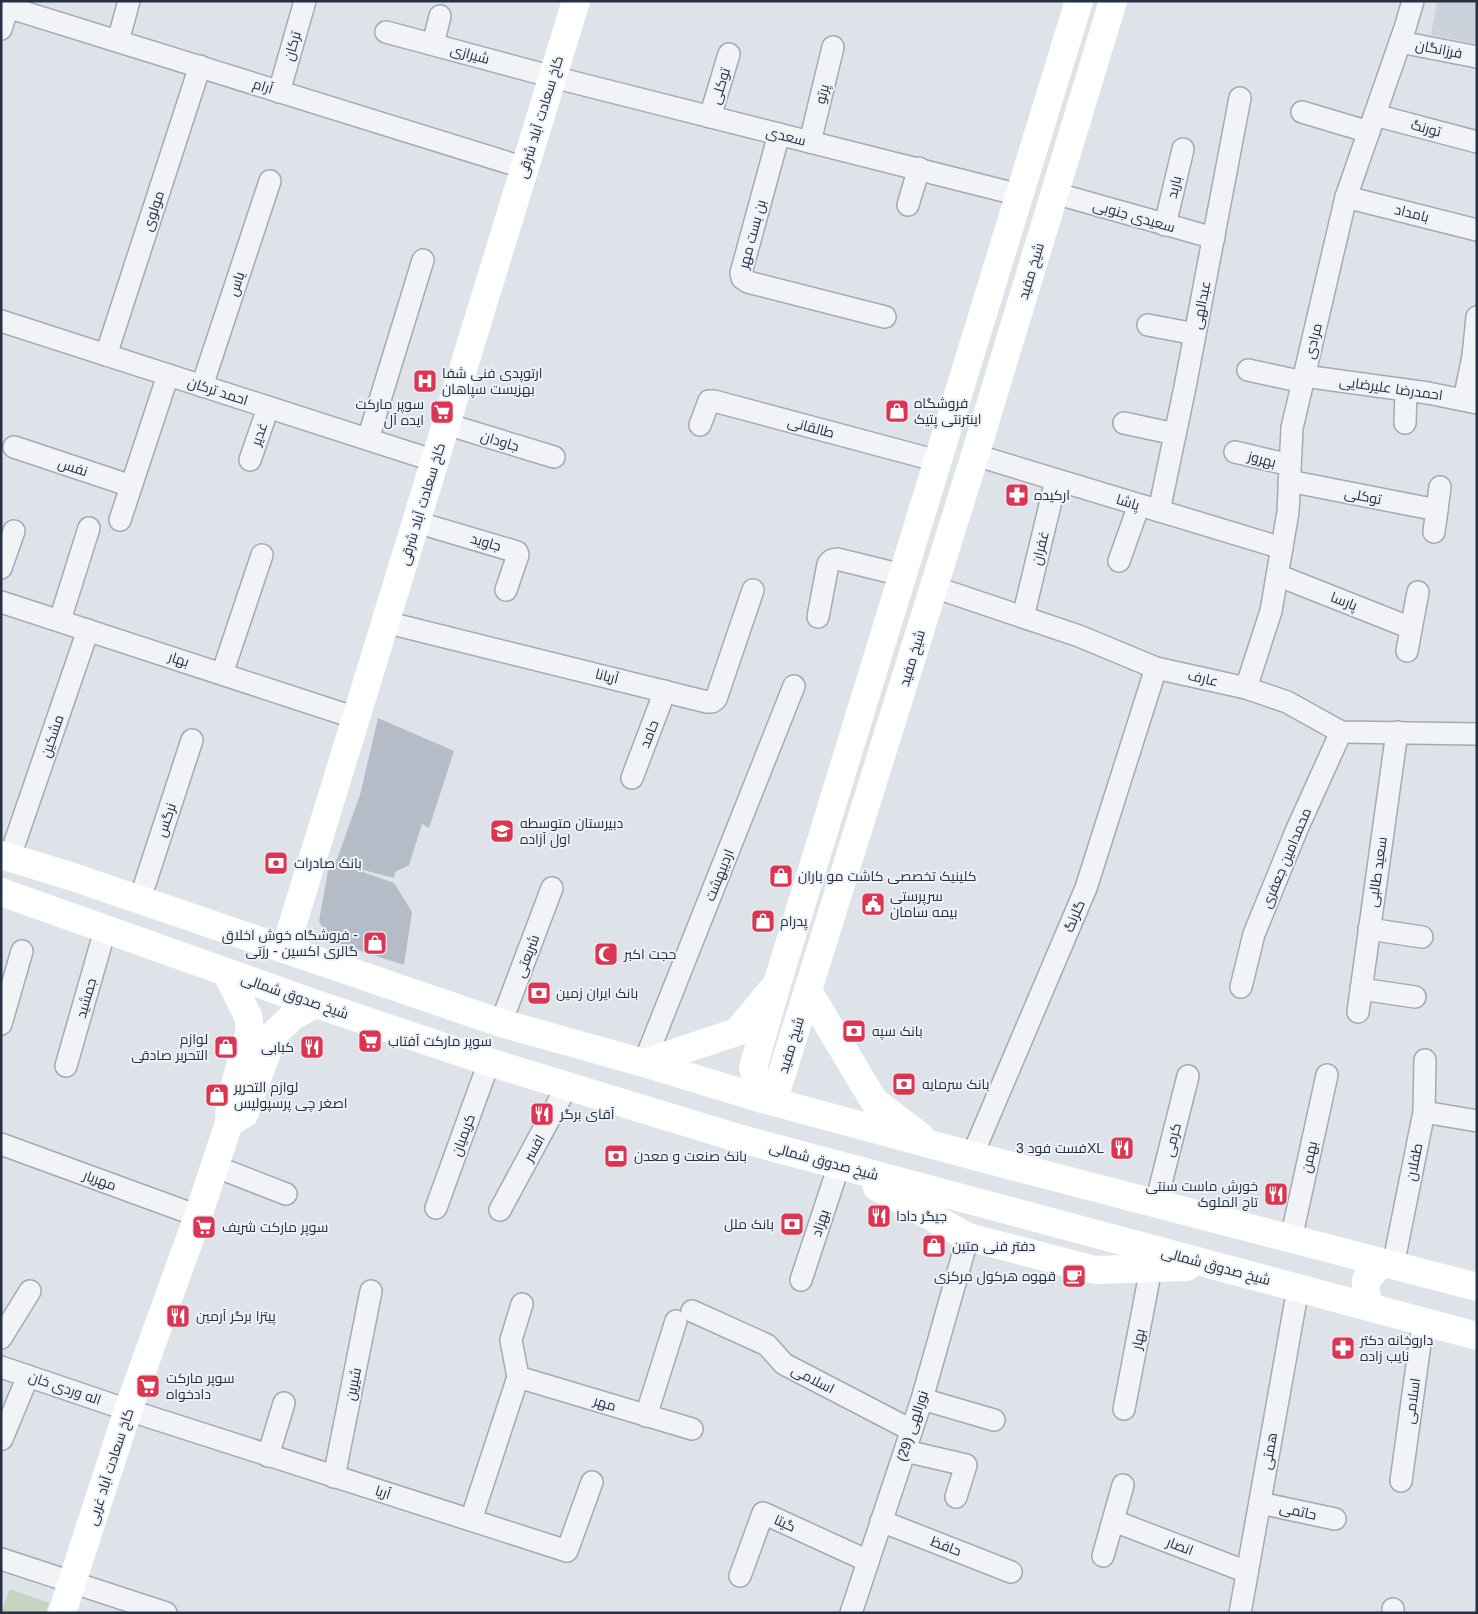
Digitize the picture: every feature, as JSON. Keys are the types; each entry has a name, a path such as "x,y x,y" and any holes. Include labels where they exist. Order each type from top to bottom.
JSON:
{"main road":[{"name":"کاخ سعادت آباد شرقی","path":"286,949 576,1"},
{"name":"شیخ مفید","path":"1079,1 777,984 753,1068 762,1099 778,1086 975,455 1113,1"},
{"path":"10,849 73,877 502,1023 762,1099 931,1145 1477,1288"},
{"name":"شیخ صدوق شمالی","path":"6,900 68,917 316,1004 490,1062 750,1141 1477,1336"},
{"name":"کاخ سعادت آباد غربی","path":"62,1613 128,1410 198,1216 228,1123 230,1104 250,1030 248,1016 226,972"},
{"path":"644,1063 737,1032 777,984"},
{"path":"808,991 874,1102 931,1145"},
{"path":"228,1123 244,1114 274,1034 293,1016 316,1004"},
{"path":"750,1141 762,1099"},
{"path":"839,1165 968,1237 1095,1270 1216,1266"},
{"path":"1372,1308 1366,1296 1366,1280 1388,1264"}],"street":[{"path":"118,41 129,1"},
{"name":"ترکان","path":"279,92 305,1"},
{"name":"مرادی","path":"1246,688 1270,611 1288,512 1292,428 1346,197 1413,1"},
{"path":"1,29 5,6"},
{"name":"آرام","path":"5,6 525,168"},
{"path":"433,44 440,16"},
{"name":"شیرازی","path":"386,32 553,77"},
{"name":"فرزانگان","path":"1400,42 1477,57"},
{"name":"پرتو","path":"810,142 833,46"},
{"name":"توکلی","path":"710,117 729,54"},
{"name":"مولوی","path":"106,355 200,66"},
{"name":"سعدی","path":"553,77 1020,195"},
{"name":"عبدالهی","path":"1119,561 1149,508 1176,434 1240,98"},
{"name":"تورنگ","path":"1302,112 1477,142"},
{"name":"بن بست مهر","path":"779,134 741,273 742,278 748,282 885,317"},
{"name":"باربد","path":"1165,225 1183,149"},
{"path":"908,205 919,168"},
{"name":"یاس","path":"202,386 270,181"},
{"name":"سعیدی جنوبی","path":"1054,193 1214,238"},
{"name":"بامداد","path":"1346,197 1477,230"},
{"path":"368,439 423,260"},
{"path":"1471,401 1477,317"},
{"name":"احمد ترکان","path":"1,321 435,461"},
{"path":"1148,325 1195,334"},
{"name":"احمدرضا علیرضایی","path":"1248,370 1304,379 1406,390 1471,401"},
{"path":"120,520 168,375"},
{"path":"1405,423 1406,390"},
{"name":"طالقانی","path":"700,425 709,401 714,401 938,461"},
{"name":"غدیر","path":"250,460 268,408"},
{"path":"1124,423 1176,434"},
{"name":"جاودان","path":"446,424 554,457"},
{"name":"نفس","path":"14,447 131,486"},
{"name":"بهروز","path":"1235,452 1290,473"},
{"name":"پاشا","path":"975,455 1282,548"},
{"name":"توکلی","path":"1290,473 1437,510"},
{"name":"غفران","path":"1023,617 1056,480"},
{"path":"1434,532 1440,487"},
{"name":"جاوید","path":"416,522 517,552 518,555 506,590"},
{"path":"60,620 89,528"},
{"path":"1,568 14,531"},
{"path":"222,674 262,555"},
{"path":"818,617 828,564 832,560 837,559 902,575"},
{"name":"پارسا","path":"1276,575 1411,628"},
{"name":"عارف","path":"934,587 1079,636 1156,668 1246,688 1287,702 1341,732 1477,734"},
{"name":"آریانا","path":"385,622 712,702 716,699 753,590"},
{"path":"1407,651 1418,592"},
{"name":"بهار","path":"1,602 356,718"},
{"name":"مشکین","path":"10,849 88,630"},
{"name":"گلرنگ","path":"972,1156 1086,888 1156,668"},
{"name":"اردیبهشت","path":"644,1063 794,686"},
{"name":"حامد","path":"632,778 665,691"},
{"name":"محمدامین جعفری","path":"1241,987 1254,934 1297,829 1341,732"},
{"name":"سعید طالبی","path":"1358,1012 1397,732"},
{"name":"نرگس","path":"140,900 192,740"},
{"name":"شریعتی","path":"502,1023 552,888"},
{"path":"1369,929 1422,937"},
{"name":"جمشید","path":"66,1066 105,930"},
{"path":"1,1024 22,951"},
{"path":"1361,990 1415,997"},
{"name":"طفلان","path":"1388,1264 1424,1112 1425,1060"},
{"name":"کریمیان","path":"436,1208 490,1062"},
{"name":"بهمن","path":"1291,1239 1327,1075"},
{"name":"کرمی","path":"1156,1204 1188,1076"},
{"name":"افسر","path":"500,1210 567,1086"},
{"path":"1424,1112 1477,1121"},
{"name":"مهریار","path":"1,1144 198,1216"},
{"name":"بهزاد","path":"801,1280 839,1165"},
{"path":"214,1166 286,1194"},
{"name":"نورالهی (29)","path":"851,1613 922,1399 968,1237"},
{"name":"بهار","path":"1124,1409 1151,1268"},
{"name":"همتی","path":"1240,1613 1298,1288"},
{"path":"1,1338 30,1291"},
{"name":"شیرین","path":"334,1476 371,1291"},
{"path":"471,1520 518,1377 511,1340 522,1304"},
{"name":"اسلامی","path":"646,1416 684,1316 767,1345 784,1364 911,1430"},
{"name":"اسلامی","path":"1401,1481 1423,1322"},
{"name":"اله وردی خان","path":"1,1366 128,1410"},
{"path":"2,1439 28,1376"},
{"name":"مهر","path":"518,1377 692,1430"},
{"path":"922,1399 994,1420"},
{"path":"268,1456 284,1403"},
{"name":"آریا","path":"128,1410 566,1551 592,1482"},
{"path":"905,1451 966,1465 956,1497"},
{"path":"1103,1556 1123,1485"},
{"name":"حاتمی","path":"1260,1503 1335,1519"},
{"name":"گیتا","path":"740,1576 763,1513 868,1561"},
{"name":"حافظ","path":"881,1521 1011,1572"},
{"name":"انصار","path":"1114,1521 1247,1572"},
{"path":"1,1559 166,1613"}],"shaded area":[{"path":"1437,1 1477,1 1477,44 1431,35"}],"green space":[{"path":"10,1589 49,1603 45,1613 1,1613"}],"building":[{"path":"378,718 454,751 429,828 422,824 409,865 395,872 394,878 340,864 394,883 412,912 404,965 330,941 319,921 330,860 336,862 360,795"}],"place":[{"name":"ارتوپدی فنی شفا بهزیست سپاهان","path":"425,381"},
{"name":"فروشگاه اینترنتی پتیک","path":"897,411"},
{"name":"سوپر مارکت ایده آل","path":"442,412"},
{"name":"ارکیده","path":"1017,495"},
{"name":"دبیرستان متوسطه اول آزاده","path":"502,831"},
{"name":"بانک صادرات","path":"276,863"},
{"name":"کلینیک تخصصی کاشت مو باران","path":"781,876"},
{"name":"سرپرستی بیمه سامان","path":"873,904"},
{"name":"پدرام","path":"763,921"},
{"name":"فروشگاه خوش اخلاق - گالری اکسین - رزتی","path":"375,943"},
{"name":"حجت اکبر","path":"606,954"},
{"name":"بانک ایران زمین","path":"539,993"},
{"name":"بانک سپه","path":"854,1031"},
{"name":"سوپر مارکت آفتاب","path":"370,1041"},
{"name":"لوازم التحریر صادقی","path":"226,1047"},
{"name":"کبابی","path":"312,1047"},
{"name":"بانک سرمایه","path":"904,1084"},
{"name":"لوازم التحریر اصغر چی پرسپولیس","path":"217,1095"},
{"name":"آقاى برگر","path":"542,1114"},
{"name":"فست فود 3XL","path":"1122,1148"},
{"name":"بانک صنعت و معدن","path":"616,1156"},
{"name":"خورش ماست سنتی تاج الملوک","path":"1276,1194"},
{"name":"جیگر دادا","path":"879,1216"},
{"name":"بانک ملل","path":"792,1224"},
{"name":"سوپر مارکت شریف","path":"204,1227"},
{"name":"دفتر فنی متین","path":"934,1246"},
{"name":"قهوه هرکول مرکزی","path":"1074,1276"},
{"name":"پيتزا برگر آرمين","path":"178,1316"},
{"name":"داروخانه دکتر نایب زاده","path":"1343,1348"},
{"name":"سوپر مارکت دادخواه","path":"148,1386"}]}
